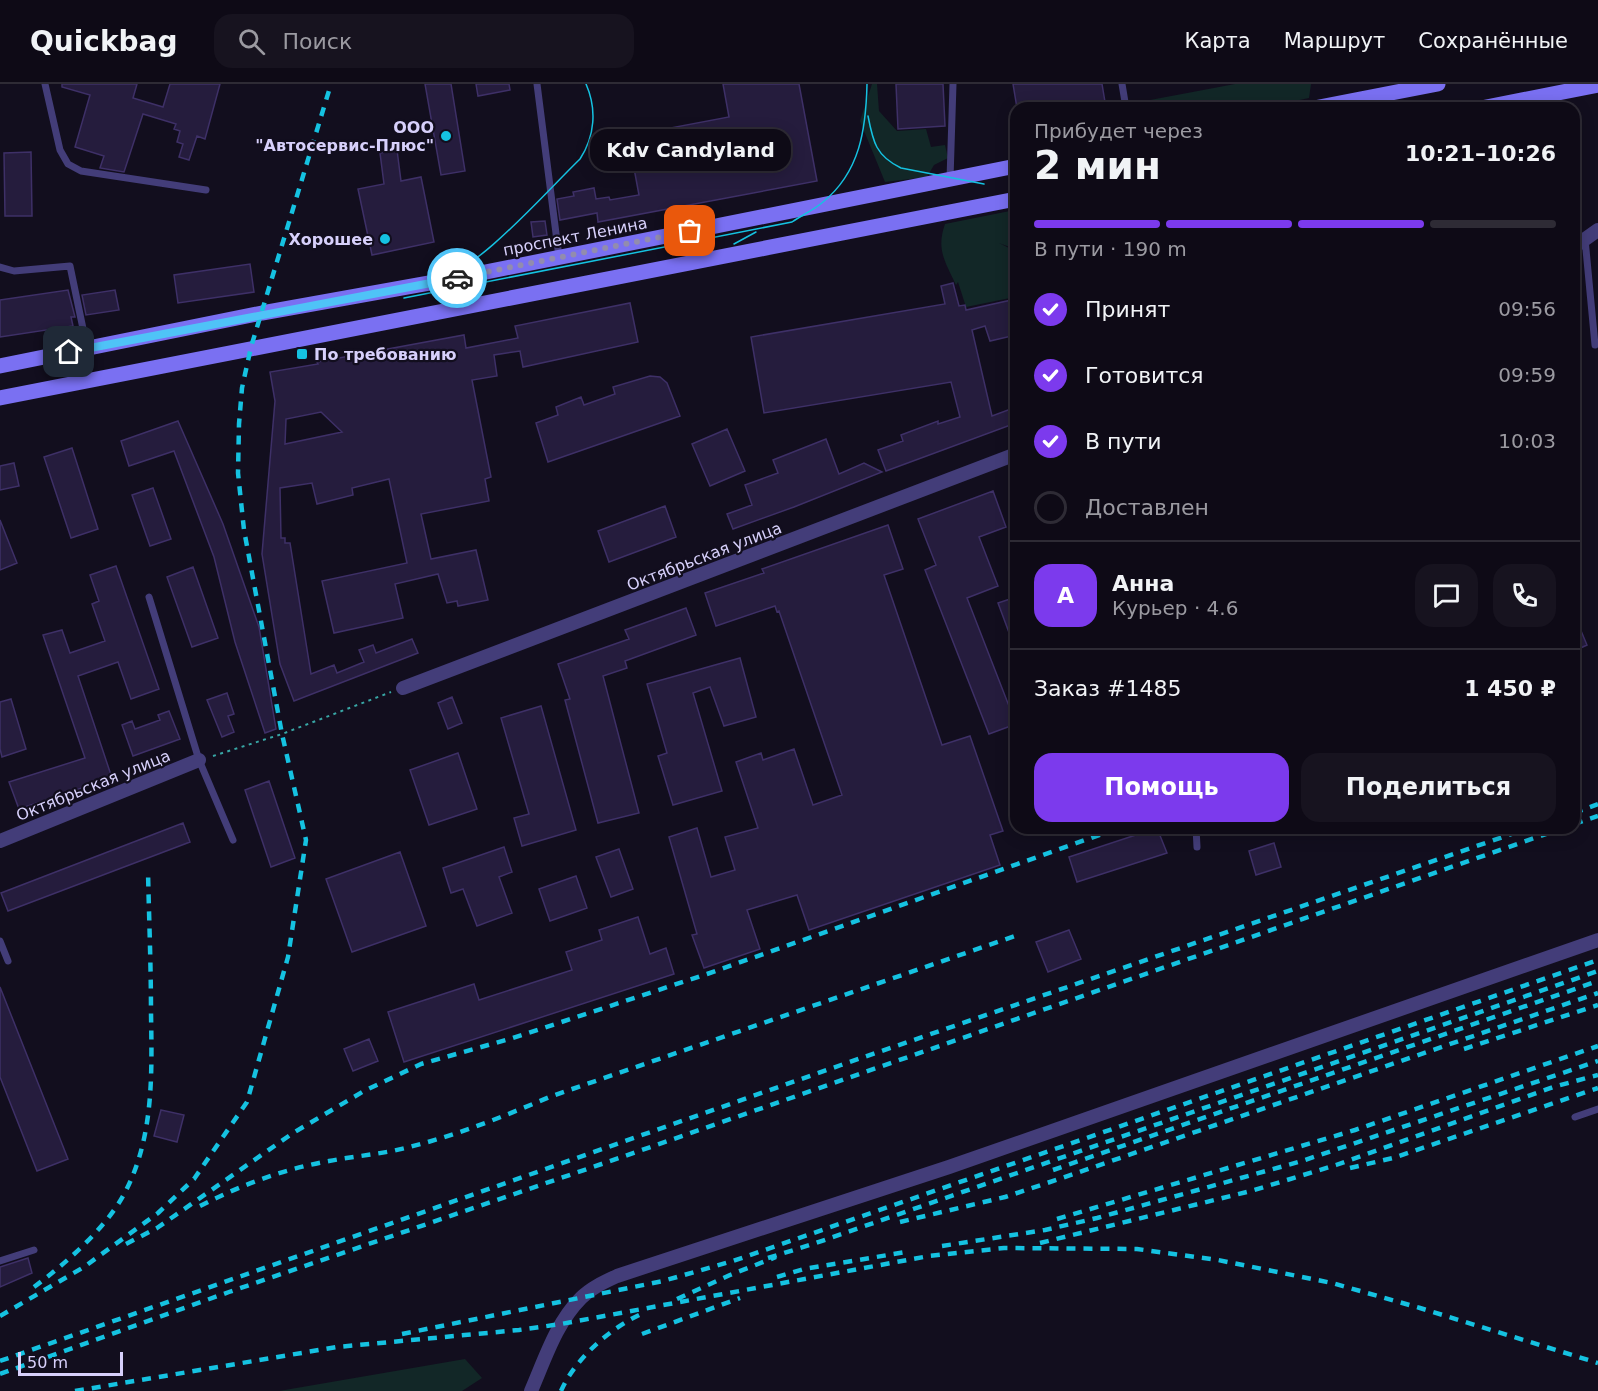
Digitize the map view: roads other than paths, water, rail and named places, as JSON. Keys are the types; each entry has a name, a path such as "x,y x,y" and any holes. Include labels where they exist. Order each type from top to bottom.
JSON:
{"main road":[{"path":"1345,102 1438,84"},
{"path":"1512,102 1598,85"},
{"name":"проспект Ленина","path":"0,366 1010,167"},
{"path":"0,398 1010,200"}],"street":[{"path":"1580,242 1598,230"},
{"name":"Октябрьская улица","path":"403,688 1010,456"},
{"name":"Октябрьская улица","path":"0,841 199,760"},
{"path":"531,1391 561,1324 581,1298 596,1286 617,1276 949,1167 1598,940"}],"lane":[{"path":"45,84 60,150 68,164 81,171 206,190"},
{"path":"537,84 559,257"},
{"path":"950,179 954,84"},
{"path":"1122,84 1125,102"},
{"path":"1580,249 1595,345"},
{"path":"0,267 14,271 70,266 87,348"},
{"path":"149,597 199,760 233,840"},
{"path":"1196,834 1197,847"},
{"path":"0,941 8,961"},
{"path":"1575,1117 1598,1109"},
{"path":"0,1261 34,1250"}],"tram line":[{"path":"429,287 450,277 490,247 580,159 589,141 593,122 592,103 586,84"},
{"path":"404,298 792,222 819,205 835,190 853,163 865,117 867,84"},
{"path":"868,116 877,147 886,158 901,168 984,184"},
{"path":"734,244 756,232"}],"railway":[{"path":"0,1316 84,1267 158,1213 194,1179 247,1102 288,957 306,840 282,734 244,530 238,473 239,424 242,388 251,347 331,84"},
{"path":"1580,811 1598,804"},
{"path":"1580,822 1598,816"},
{"path":"126,1244 157,1228 293,1133 364,1091 421,1064 513,1038 707,974 1102,834"},
{"path":"0,1361 841,1065 1512,834"},
{"path":"0,1374 229,1292 1546,834"},
{"path":"34,1287 95,1234 115,1209 133,1175 141,1152 151,1083 148,871"},
{"path":"200,1206 231,1191 296,1168 392,1151 454,1134 552,1096 1015,936"},
{"path":"402,1334 663,1281 733,1261 1598,960"},
{"path":"768,1258 1598,971"},
{"path":"1053,1170 1598,981"},
{"path":"900,1222 1005,1197 1598,993"},
{"path":"1464,1049 1598,1005"},
{"path":"1057,1219 1355,1130 1598,1046"},
{"path":"942,1246 1045,1230 1097,1218 1302,1161 1598,1061"},
{"path":"1040,1243 1251,1191 1336,1165 1553,1087 1598,1075"},
{"path":"1350,1168 1393,1158 1598,1088"},
{"path":"75,1391 337,1347 561,1324 929,1256 1004,1248 1137,1249 1218,1260 1332,1283 1598,1363"},
{"path":"777,1277 804,1269 906,1252"},
{"path":"677,1299 776,1257"},
{"path":"642,1334 740,1298"},
{"path":"561,1391 575,1368 594,1346 617,1328 641,1314"}],"place":[{"name":"ООО \"Автосервис-Плюс\"","path":"446,136"},
{"name":"Kdv Candyland","path":"690,231"},
{"name":"Хорошее","path":"385,239"},
{"name":"По требованию","path":"302,354"}]}
